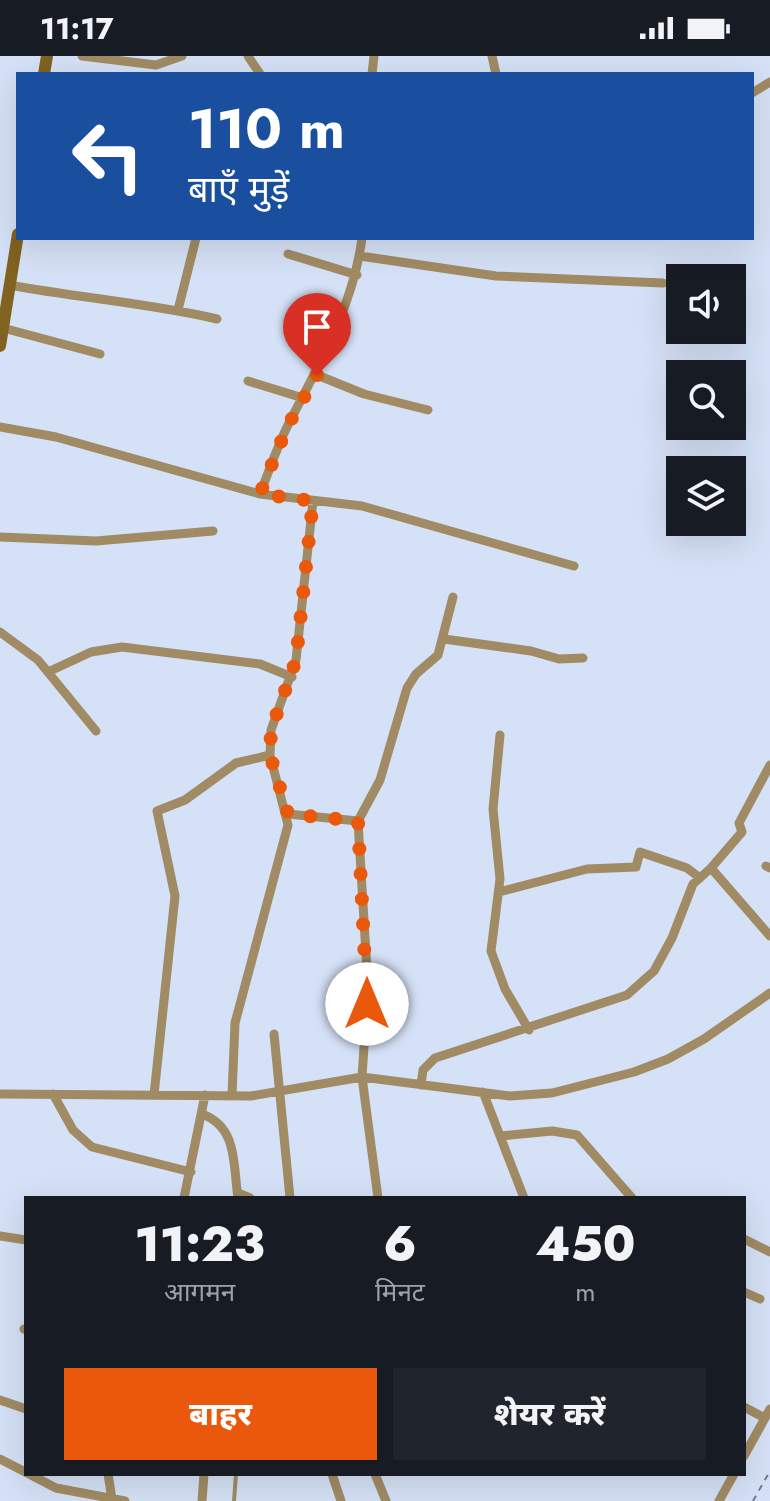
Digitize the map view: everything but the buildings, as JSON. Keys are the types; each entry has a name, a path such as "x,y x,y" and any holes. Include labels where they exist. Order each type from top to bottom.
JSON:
{"street":[{"path":"82,56 156,65 182,56"},
{"path":"0,346 17,240"},
{"path":"178,310 196,240"},
{"path":"260,494 287,427 317,375 357,275 362,240"},
{"path":"288,254 357,275"},
{"path":"360,256 496,276 663,283"},
{"path":"10,285 178,310 217,319"},
{"path":"3,328 100,354"},
{"path":"317,375 364,394 428,410"},
{"path":"248,381 303,398"},
{"path":"0,427 56,437 260,494 362,506 574,566"},
{"path":"232,1095 235,1023 288,825 288,814 270,755 271,730 292,677 311,542 313,501"},
{"path":"0,537 96,541 213,531"},
{"path":"378,1196 362,1077 368,987 358,821 380,780 407,688 416,674 438,655 453,597"},
{"path":"0,632 48,672 96,731"},
{"path":"444,639 531,651 559,659 583,658"},
{"path":"48,672 91,652 122,647 260,664 292,677"},
{"path":"500,735 493,809 499,892 491,951 505,989 529,1030"},
{"path":"154,1095 175,896 157,811 185,800 236,763 270,755"},
{"path":"421,1085 423,1070 435,1058 529,1030 627,995 654,971 672,938 693,884 742,832 739,823 770,765"},
{"path":"288,814 358,821"},
{"path":"499,892 587,869 636,867 640,852 687,868 700,878"},
{"path":"711,868 770,936"},
{"path":"0,1094 232,1095 279,1091 362,1077 510,1096 552,1093 634,1072 704,1039 770,993"},
{"path":"274,1034 290,1196"},
{"path":"483,1092 523,1196"},
{"path":"53,1094 73,1130 92,1147 191,1172"},
{"path":"185,1196 205,1095"},
{"path":"202,1114 218,1120 227,1131 238,1195"},
{"path":"501,1136 552,1131 577,1135 630,1196"},
{"path":"0,1236 24,1240"},
{"path":"746,1240 770,1252"},
{"path":"746,1293 760,1299"},
{"path":"0,1400 24,1408"},
{"path":"746,1408 768,1414 746,1452"},
{"path":"0,1459 24,1471"},
{"path":"33,1476 56,1488 125,1501"},
{"path":"108,1476 112,1499"},
{"path":"202,1501 204,1476"},
{"path":"333,1476 341,1501"},
{"path":"376,1476 386,1501"},
{"path":"719,1501 733,1476"}],"lane":[{"path":"234,1501 236,1476"}],"path":[{"path":"753,1501 770,1471"}],"route":[{"path":"317,375 287,427 260,494 313,501 296,660 271,730 270,755 288,814 358,821 367,1004"}]}
